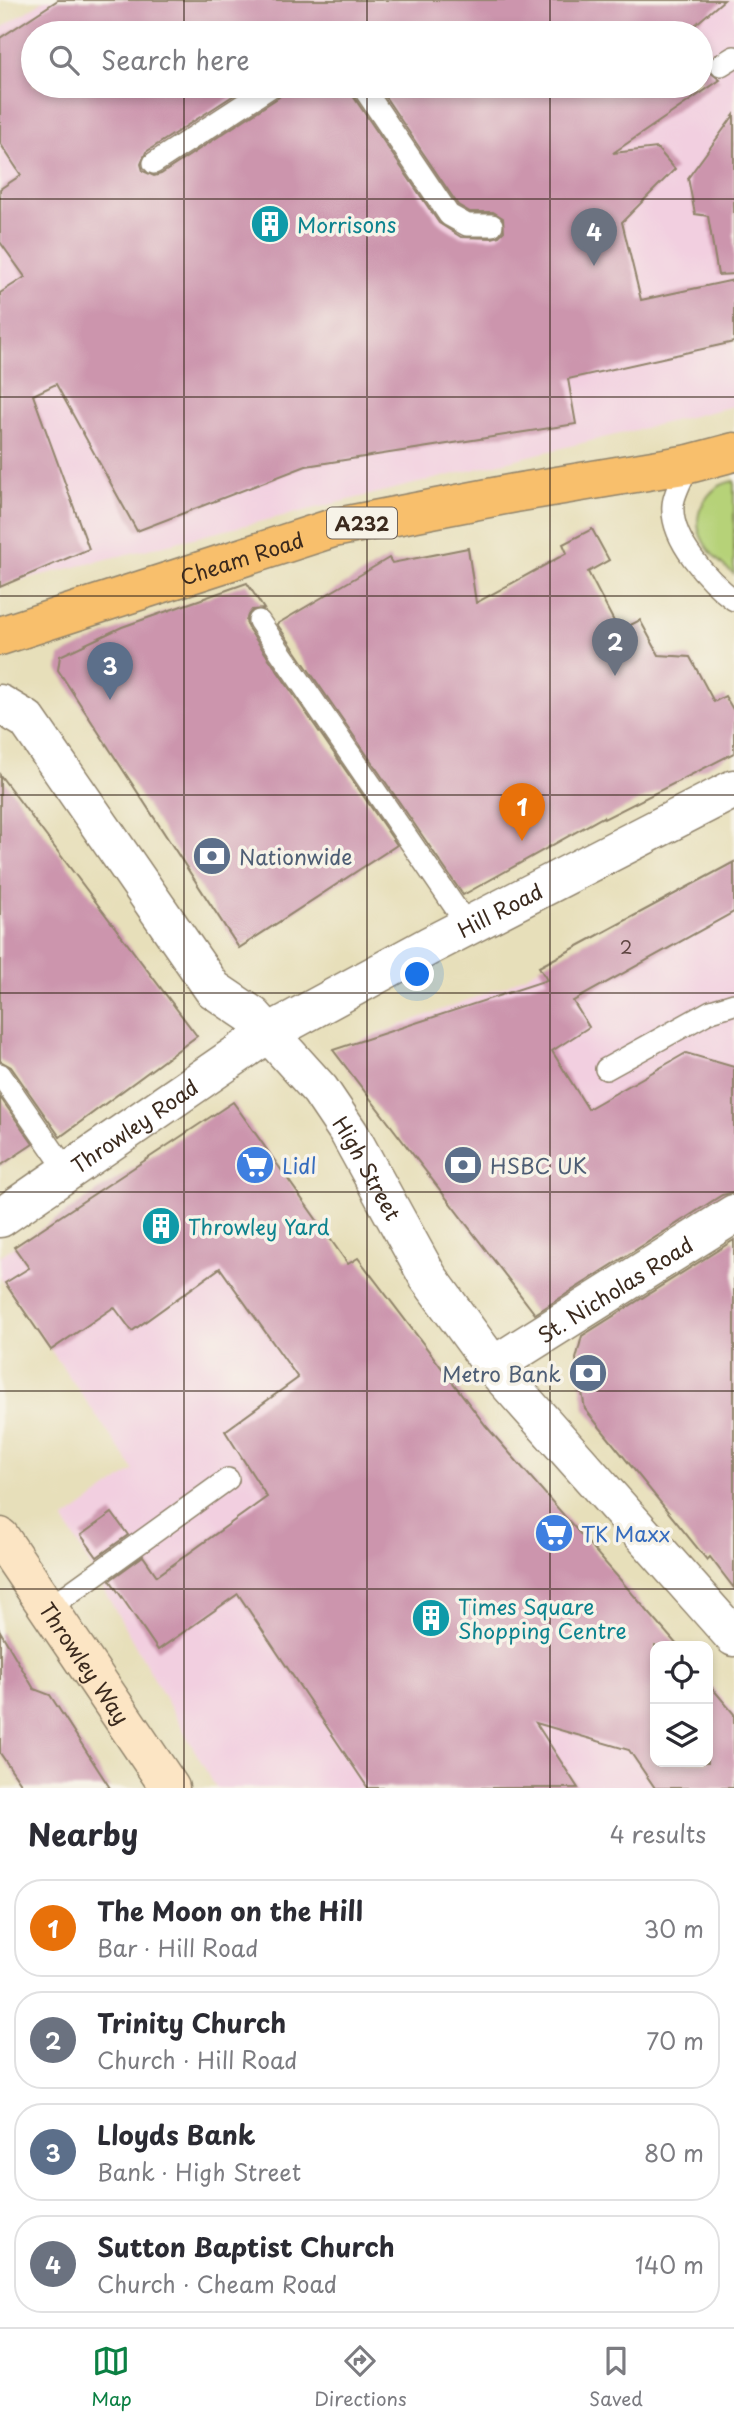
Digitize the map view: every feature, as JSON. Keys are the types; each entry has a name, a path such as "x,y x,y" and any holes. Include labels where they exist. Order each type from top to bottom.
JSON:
{"highway":[{"name":"Cheam Road","path":"0,636 333,528 689,464 734,452"}],"main road":[{"name":"Throwley Way","path":"0,1537 170,1788"}],"street":[{"name":"High Street","path":"0,704 27,720 214,989 253,1016 320,1090 349,1133 428,1277 494,1366 734,1637"},
{"name":"Hill Road","path":"267,1034 429,946 734,789"},
{"name":"Throwley Road","path":"0,1217 267,1034"},
{"name":"St. Nicholas Road","path":"494,1366 734,1214"}],"lane":[{"path":"154,163 254,98"},
{"path":"370,98 449,215 467,225 492,225"},
{"path":"689,464 673,505 677,533 700,568 734,600"},
{"path":"259,621 468,926"},
{"path":"606,1069 712,1011 734,1004"},
{"path":"0,1074 67,1171"},
{"path":"49,1608 228,1479"}],"shaded area":[{"name":"Morrisons","path":"44,0 674,0 687,21 21,21 21,98 713,98 713,21 699,21 725,0 734,0 734,406 13,582 1,580 0,29"},
{"path":"734,861 734,1189 535,1314 340,1058 340,1048 508,985"},
{"path":"233,1102 348,1264 358,1258 483,1422 674,1641 650,1641 650,1767 713,1767 713,1689 734,1712 734,1788 216,1788 64,1520 134,1470 0,1277 0,1256"}],"green space":[{"path":"734,481 734,574 710,552 698,523 699,512 710,494 720,485"}],"building":[{"name":"Morrisons","path":"58,0 724,0 700,21 26,21"},
{"name":"Morrisons","path":"21,24 21,98 229,98 146,152 141,164 143,171 154,176 277,98 354,98 439,223 461,237 499,236 504,231 503,218 493,212 470,212 458,205 386,98 694,98 613,153 657,148 675,169 622,222 641,300 734,280 734,342 568,379 576,424 306,466 137,531 56,384 33,395 89,549 0,587 0,293 25,277 0,242 0,189 21,175 0,143 0,38"},
{"name":"Morrisons","path":"713,74 720,80 713,85"},
{"path":"734,115 734,274 718,275 708,216 695,214 688,178"},
{"path":"592,529 609,560 588,572 619,631 640,620 659,655 690,657 714,702 725,696 734,711 734,753 604,819 603,817 463,895 277,624 389,558 392,563 468,548 476,603 567,553 563,544"},
{"path":"247,583 264,609 252,610 246,621 248,628 397,845 239,948 58,670 60,656 122,627"},
{"path":"0,775 197,1036 60,1137 11,1067 0,1061"},
{"path":"734,862 734,912 573,1001 589,1027 552,1051 588,1109 686,1053 734,1067 734,1192 722,1195 535,1314 333,1050 547,980 539,967"},
{"path":"0,1097 33,1144 0,1166"},
{"path":"233,1102 348,1264 358,1258 486,1426 674,1641 650,1641 650,1767 713,1767 713,1689 734,1714 734,1788 655,1788 629,1750 536,1723 578,1788 368,1788 238,1594 158,1650 110,1580 143,1556 157,1576 267,1497 225,1431 298,1378 220,1268 132,1331 114,1307 51,1350 5,1283 29,1268 14,1247"},
{"path":"734,1240 734,1588 710,1557 707,1560 585,1409 576,1359 582,1336"},
{"path":"112,1513 128,1535 97,1557 81,1535"},
{"path":"0,1631 34,1689 50,1695 110,1788 24,1788 0,1753"}],"place":[{"name":"Morrisons","path":"270,224"},
{"name":"Sutton Baptist Church","path":"594,266"},
{"name":"Trinity Church","path":"615,676"},
{"name":"Lloyds Bank","path":"110,700"},
{"name":"The Moon on the Hill","path":"522,841"},
{"name":"Nationwide","path":"212,856"},
{"name":"Lidl","path":"255,1165"},
{"name":"HSBC UK","path":"463,1165"},
{"name":"Throwley Yard","path":"161,1226"},
{"name":"Metro Bank","path":"588,1373"},
{"name":"TK Maxx","path":"554,1533"},
{"name":"Times Square Shopping Centre","path":"431,1618"}]}
